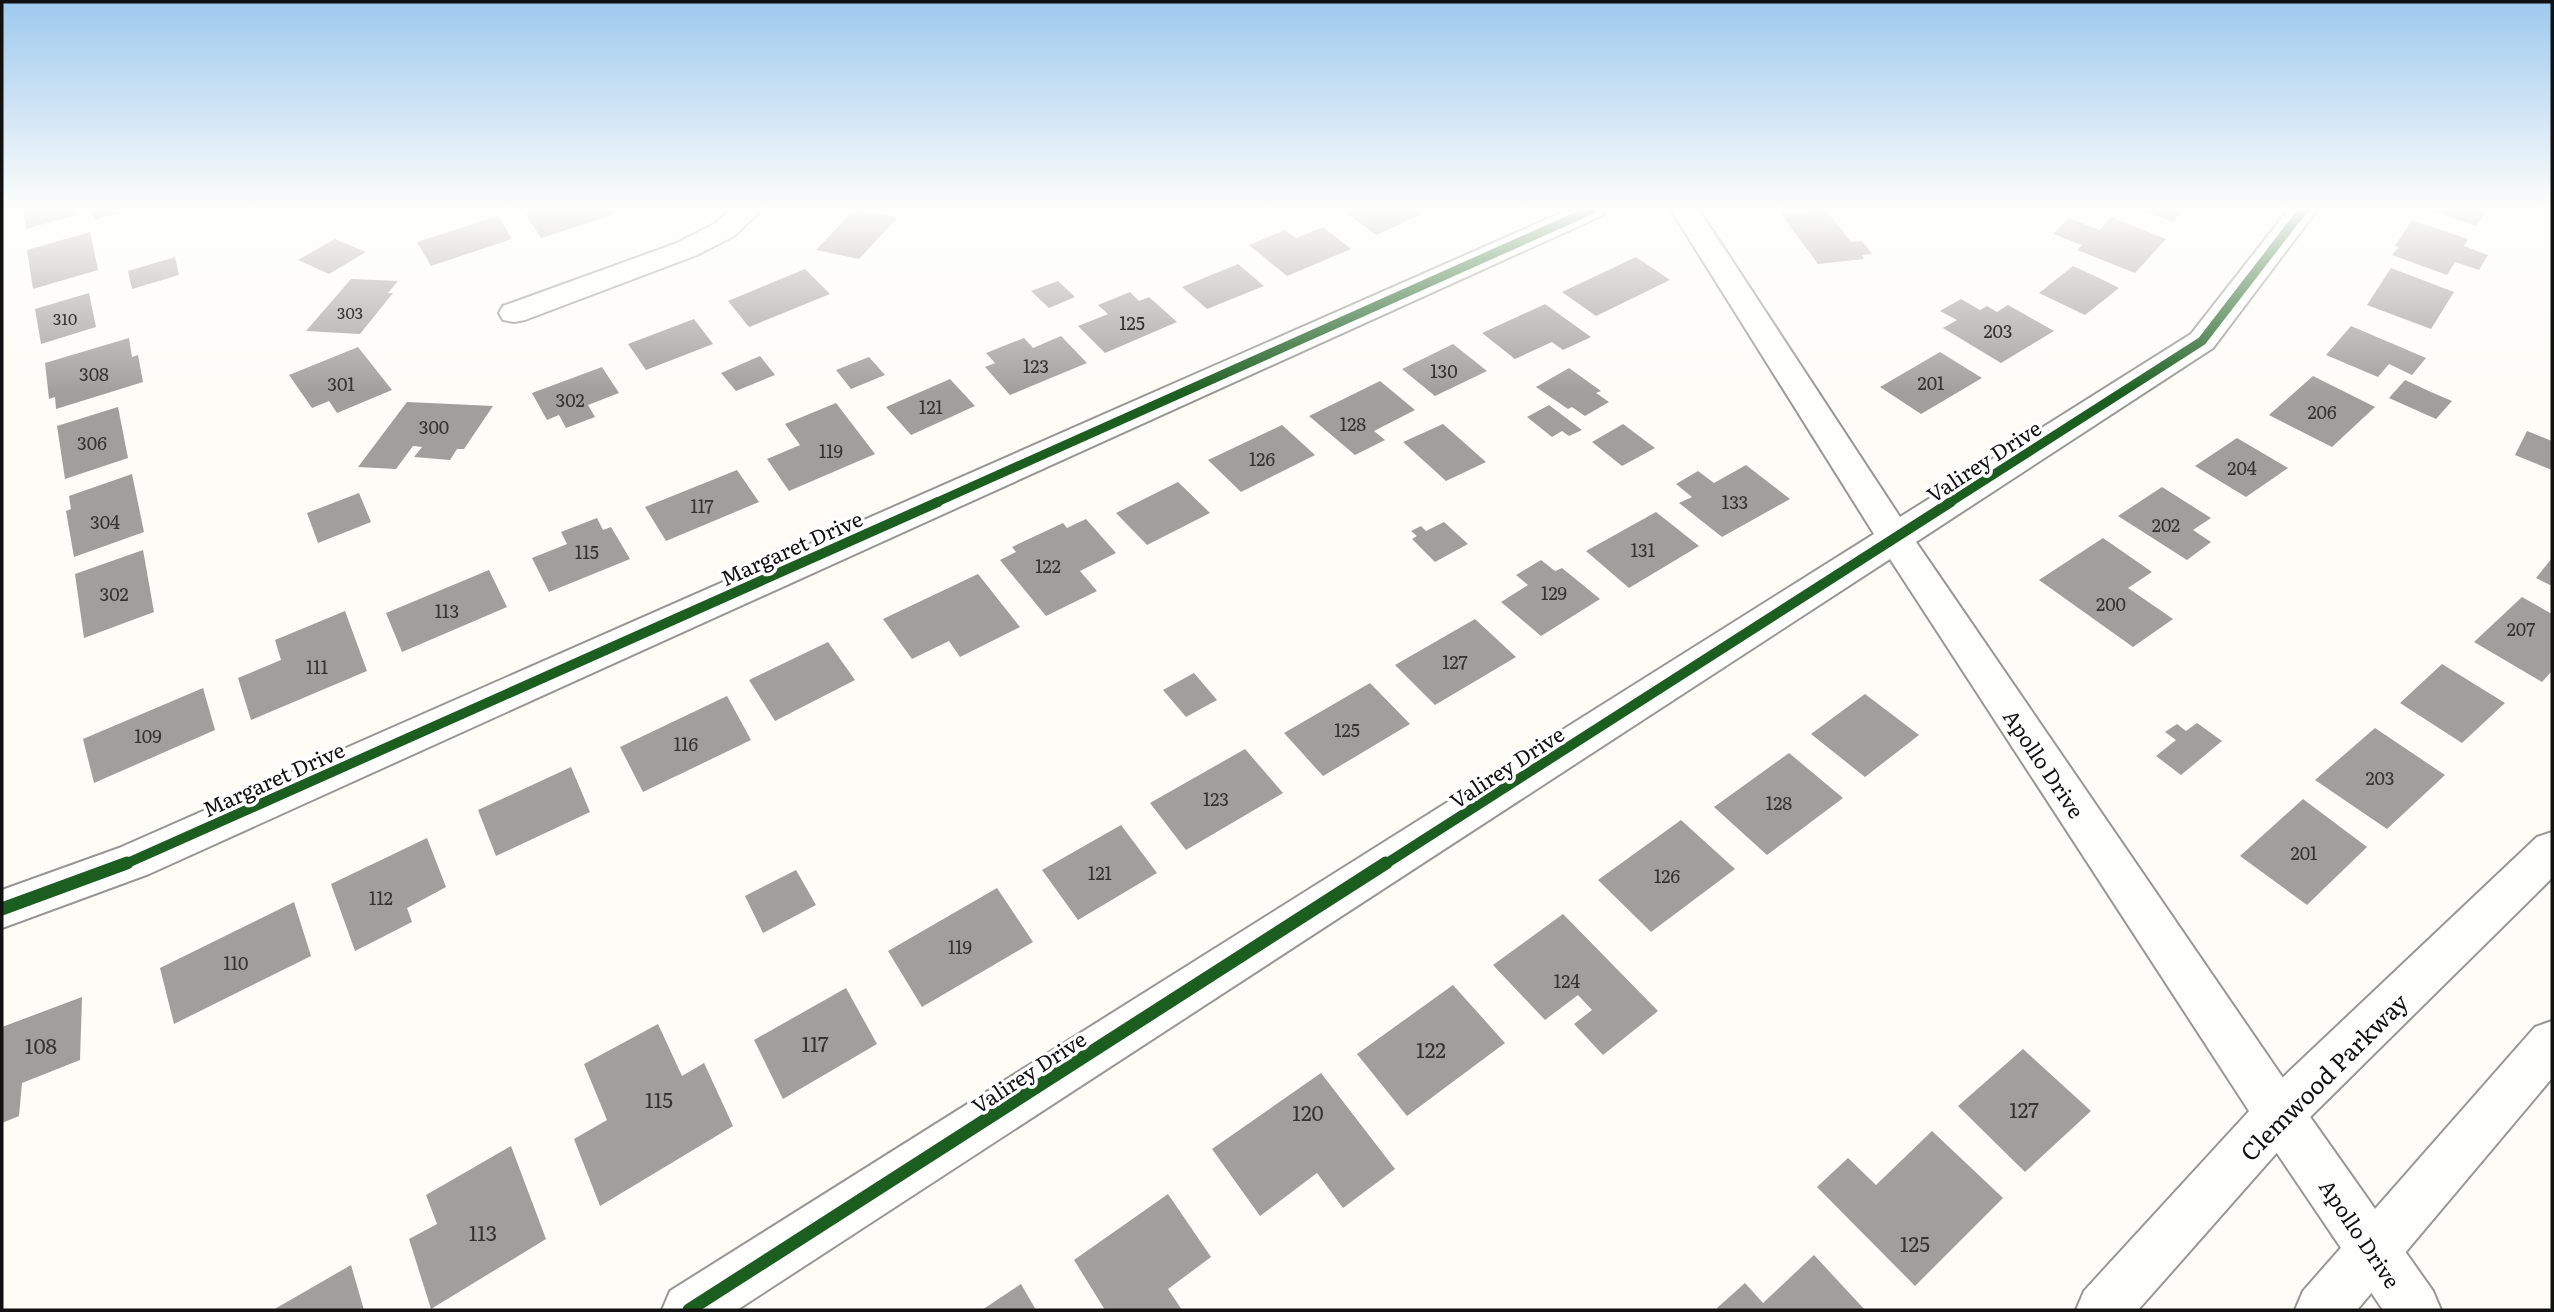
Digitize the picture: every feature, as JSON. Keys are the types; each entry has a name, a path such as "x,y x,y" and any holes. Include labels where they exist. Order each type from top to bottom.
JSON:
{"street":[{"path":"514,313 627,271"},
{"name":"Margaret Drive","path":"2,909 134,861 1454,271"},
{"name":"Apollo Drive","path":"1724,271 1896,540 2279,1115 2414,1310"},
{"name":"Valirey Drive","path":"689,1310 1896,540 2202,341 2256,271"},
{"name":"Clemwood Parkway","path":"2104,1310 2279,1115 2552,850"},
{"path":"2322,1310 2552,1043"}],"building":[{"path":"30,271 94,271 33,289"},
{"path":"128,271 178,271 179,275 132,289"},
{"path":"800,271 807,271 830,294 749,327 728,301"},
{"path":"1220,271 1247,271 1264,286 1207,309 1182,287"},
{"path":"1281,271 1298,271 1287,276"},
{"path":"1606,271 1657,271 1670,280 1596,316 1562,292"},
{"path":"2066,271 2084,271 2119,288 2085,315 2039,293"},
{"path":"2389,271 2399,271 2454,292 2431,329 2367,305"},
{"path":"351,279 398,281 388,293 393,293 360,334 306,331"},
{"path":"1058,281 1075,297 1049,308 1031,291"},
{"path":"1130,292 1139,301 1149,297 1177,322 1105,353 1078,326 1108,314 1098,305"},
{"path":"89,293 96,327 41,344 35,309"},
{"path":"1961,299 1980,310 1987,306 1997,312 2008,305 2054,331 2001,363 1943,328 1957,320 1940,311"},
{"path":"1545,304 1591,337 1563,350 1552,342 1515,359 1482,333"},
{"path":"694,319 713,344 646,370 628,344"},
{"path":"2351,326 2426,358 2412,375 2389,364 2378,377 2326,355"},
{"path":"1061,336 1087,363 1010,395 985,367 995,363 986,353 1024,338 1033,348"},
{"path":"129,338 132,357 138,355 143,382 56,409 55,397 49,399 45,363"},
{"path":"1453,344 1487,371 1435,396 1402,369"},
{"path":"358,347 392,390 337,413 329,401 312,408 289,375"},
{"path":"1940,352 1982,378 1921,414 1880,387"},
{"path":"760,356 775,375 736,391 721,373"},
{"path":"869,357 885,375 851,389 836,370"},
{"path":"602,367 619,393 588,405 595,417 566,428 559,415 547,420 532,393"},
{"path":"1569,368 1601,391 1596,393 1609,402 1585,416 1572,407 1568,409 1536,387"},
{"path":"2313,376 2375,407 2332,447 2269,415"},
{"path":"950,379 975,406 911,435 886,407"},
{"path":"2405,380 2452,401 2436,419 2389,398"},
{"path":"1380,381 1415,410 1374,431 1385,440 1355,455 1309,416"},
{"path":"407,402 493,406 464,449 457,449 450,460 414,457 422,447 413,446 396,469 358,467"},
{"path":"836,403 875,454 789,491 767,459 800,445 785,424"},
{"path":"1549,405 1582,430 1569,436 1562,431 1552,437 1527,417"},
{"path":"118,407 128,458 65,479 57,426"},
{"path":"1443,424 1486,462 1446,481 1403,442"},
{"path":"1623,424 1655,448 1622,466 1592,442"},
{"path":"1282,425 1315,455 1241,492 1208,460"},
{"path":"2527,431 2552,441 2552,470 2515,455"},
{"path":"2237,438 2288,468 2246,497 2195,466"},
{"path":"1746,465 1790,499 1722,537 1679,503 1692,497 1676,484 1698,471 1714,483"},
{"path":"737,470 759,502 666,541 645,507"},
{"path":"132,474 144,532 74,557 66,511 71,509 69,496"},
{"path":"1178,482 1210,513 1147,545 1116,513"},
{"path":"2162,487 2211,518 2193,530 2211,542 2187,560 2118,516"},
{"path":"359,493 371,522 318,543 307,513"},
{"path":"1656,512 1699,546 1629,588 1586,551"},
{"path":"597,518 603,530 611,527 630,559 549,592 532,558 567,544 561,532"},
{"path":"1086,519 1116,553 1080,571 1097,591 1046,616 1000,560 1016,552 1012,547 1063,523 1067,528"},
{"path":"1444,522 1468,544 1435,562 1412,539 1417,536 1411,531 1421,526 1426,531"},
{"path":"2103,538 2152,572 2128,588 2173,619 2133,647 2039,580"},
{"path":"143,550 154,612 84,638 75,574"},
{"path":"2552,558 2552,586 2536,578"},
{"path":"1541,560 1555,571 1562,568 1600,599 1541,636 1501,602 1528,585 1516,575"},
{"path":"489,570 507,607 402,652 386,613"},
{"path":"978,574 1020,627 960,657 949,641 912,659 883,619"},
{"path":"2522,597 2552,614 2552,671 2542,682 2474,642"},
{"path":"345,611 367,671 251,720 238,678 281,660 275,640"},
{"path":"1475,619 1516,657 1435,705 1395,665"},
{"path":"828,642 855,680 775,721 749,680"},
{"path":"2442,664 2505,703 2462,743 2400,703"},
{"path":"1194,673 1217,700 1186,717 1163,690"},
{"path":"1370,683 1410,724 1323,776 1284,733"},
{"path":"203,688 215,730 94,783 83,739"},
{"path":"1865,694 1919,735 1865,777 1811,734"},
{"path":"727,696 751,740 643,792 620,747"},
{"path":"2197,723 2222,741 2181,775 2156,756 2176,740 2165,732 2177,724 2186,731"},
{"path":"2375,728 2445,775 2387,829 2315,780"},
{"path":"1245,749 1283,793 1186,850 1150,803"},
{"path":"1789,753 1843,798 1767,855 1714,807"},
{"path":"571,767 590,812 496,856 478,810"},
{"path":"2303,799 2367,847 2307,905 2240,856"},
{"path":"1681,820 1735,869 1651,932 1598,880"},
{"path":"1121,825 1157,873 1078,920 1042,870"},
{"path":"427,838 446,887 407,908 412,922 355,951 331,884"},
{"path":"796,870 816,905 763,933 745,896"},
{"path":"997,888 1033,942 922,1007 888,951"},
{"path":"294,902 311,956 174,1024 160,968"},
{"path":"1563,914 1658,1011 1603,1055 1574,1024 1592,1010 1578,995 1545,1020 1493,965"},
{"path":"1453,985 1505,1043 1407,1116 1357,1054"},
{"path":"846,988 877,1044 783,1099 754,1040"},
{"path":"82,997 80,1060 22,1083 19,1116 2,1123 2,1027"},
{"path":"658,1024 682,1076 704,1063 733,1126 600,1206 574,1139 607,1120 584,1064"},
{"path":"2023,1049 2091,1111 2025,1172 1958,1106"},
{"path":"1321,1073 1395,1169 1343,1208 1317,1173 1260,1216 1212,1149"},
{"path":"1932,1131 2003,1198 1915,1286 1817,1187 1848,1158 1876,1185"},
{"path":"511,1146 546,1239 431,1309 409,1239 437,1224 426,1195"},
{"path":"1168,1194 1211,1257 1168,1289 1182,1310 1105,1310 1074,1260"},
{"path":"1814,1255 1865,1310 1717,1308 1745,1283 1763,1303"},
{"path":"351,1265 364,1310 273,1310"},
{"path":"1021,1284 1036,1310 982,1310"}],"cycle path":[{"path":"2,909 134,861 1454,271"},
{"path":"689,1310 2202,341 2256,271"}]}
